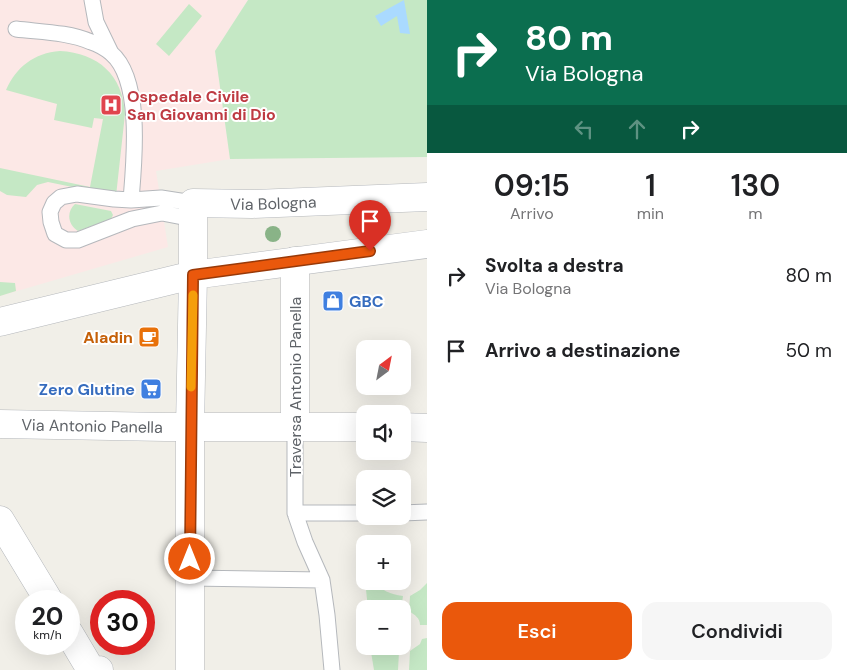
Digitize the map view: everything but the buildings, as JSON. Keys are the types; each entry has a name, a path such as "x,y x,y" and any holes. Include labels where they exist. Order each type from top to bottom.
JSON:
{"street":[{"name":"Via Bologna","path":"193,211 252,204 427,197"},
{"path":"190,670 190,427 193,211"},
{"path":"0,322 193,275 427,244"},
{"name":"Traversa Antonio Panella","path":"295,261 295,427"},
{"name":"Via Antonio Panella","path":"0,424 356,427"},
{"path":"411,428 427,428"},
{"path":"0,520 42,590"},
{"path":"80,652 91,670 99,670"}],"lane":[{"path":"92,0 96,22 111,53 120,65 129,86 134,106 135,151 131,200"},
{"path":"16,29 77,37 92,42 111,53"},
{"path":"77,194 131,200 161,198 193,211 162,213 132,219 78,240 66,240 55,234 50,212 60,197 77,194"},
{"name":"Traversa Antonio Panella","path":"295,427 295,513 305,542 322,580 332,670"},
{"path":"411,512 427,512"},
{"path":"295,513 356,513"},
{"path":"190,578 322,580"}],"shaded area":[{"name":"Ospedale Civile San Giovanni di Dio","path":"0,0 248,0 215,51 230,159 156,171 168,247 0,296"}],"green space":[{"path":"248,0 427,0 427,157 230,159 215,51"},
{"path":"189,4 202,16 169,56 156,44"},
{"path":"60,51 86,56 97,62 114,77 119,88 125,114 116,196 48,182 37,185 26,197 7,195 0,191 0,168 90,187 103,119 94,118 92,128 54,120 57,104 6,90 15,74 27,63 42,55"},
{"path":"75,204 111,211 113,215 111,219 78,231 72,225 69,218 70,211"},
{"path":"0,282 15,283 16,291 0,296"},
{"path":"427,583 427,625 420,625 418,619 411,612 410,596"},
{"path":"366,590 384,590 403,596 402,600 367,600"},
{"path":"427,638 427,670 409,670 411,650 420,644 422,639"},
{"path":"372,655 399,655 398,670 374,670"}],"water":[{"path":"404,0 410,34 400,33 397,16 381,26 375,16"}],"slow traffic":[{"path":"191,387 193,295"}],"place":[{"name":"Ospedale Civile San Giovanni di Dio","path":"111,105"},
{"name":"GBC","path":"333,301"},
{"name":"Aladin","path":"149,337"},
{"name":"Zero Glutine","path":"151,389"}],"route":[{"path":"190,559 193,275 370,251"}]}
